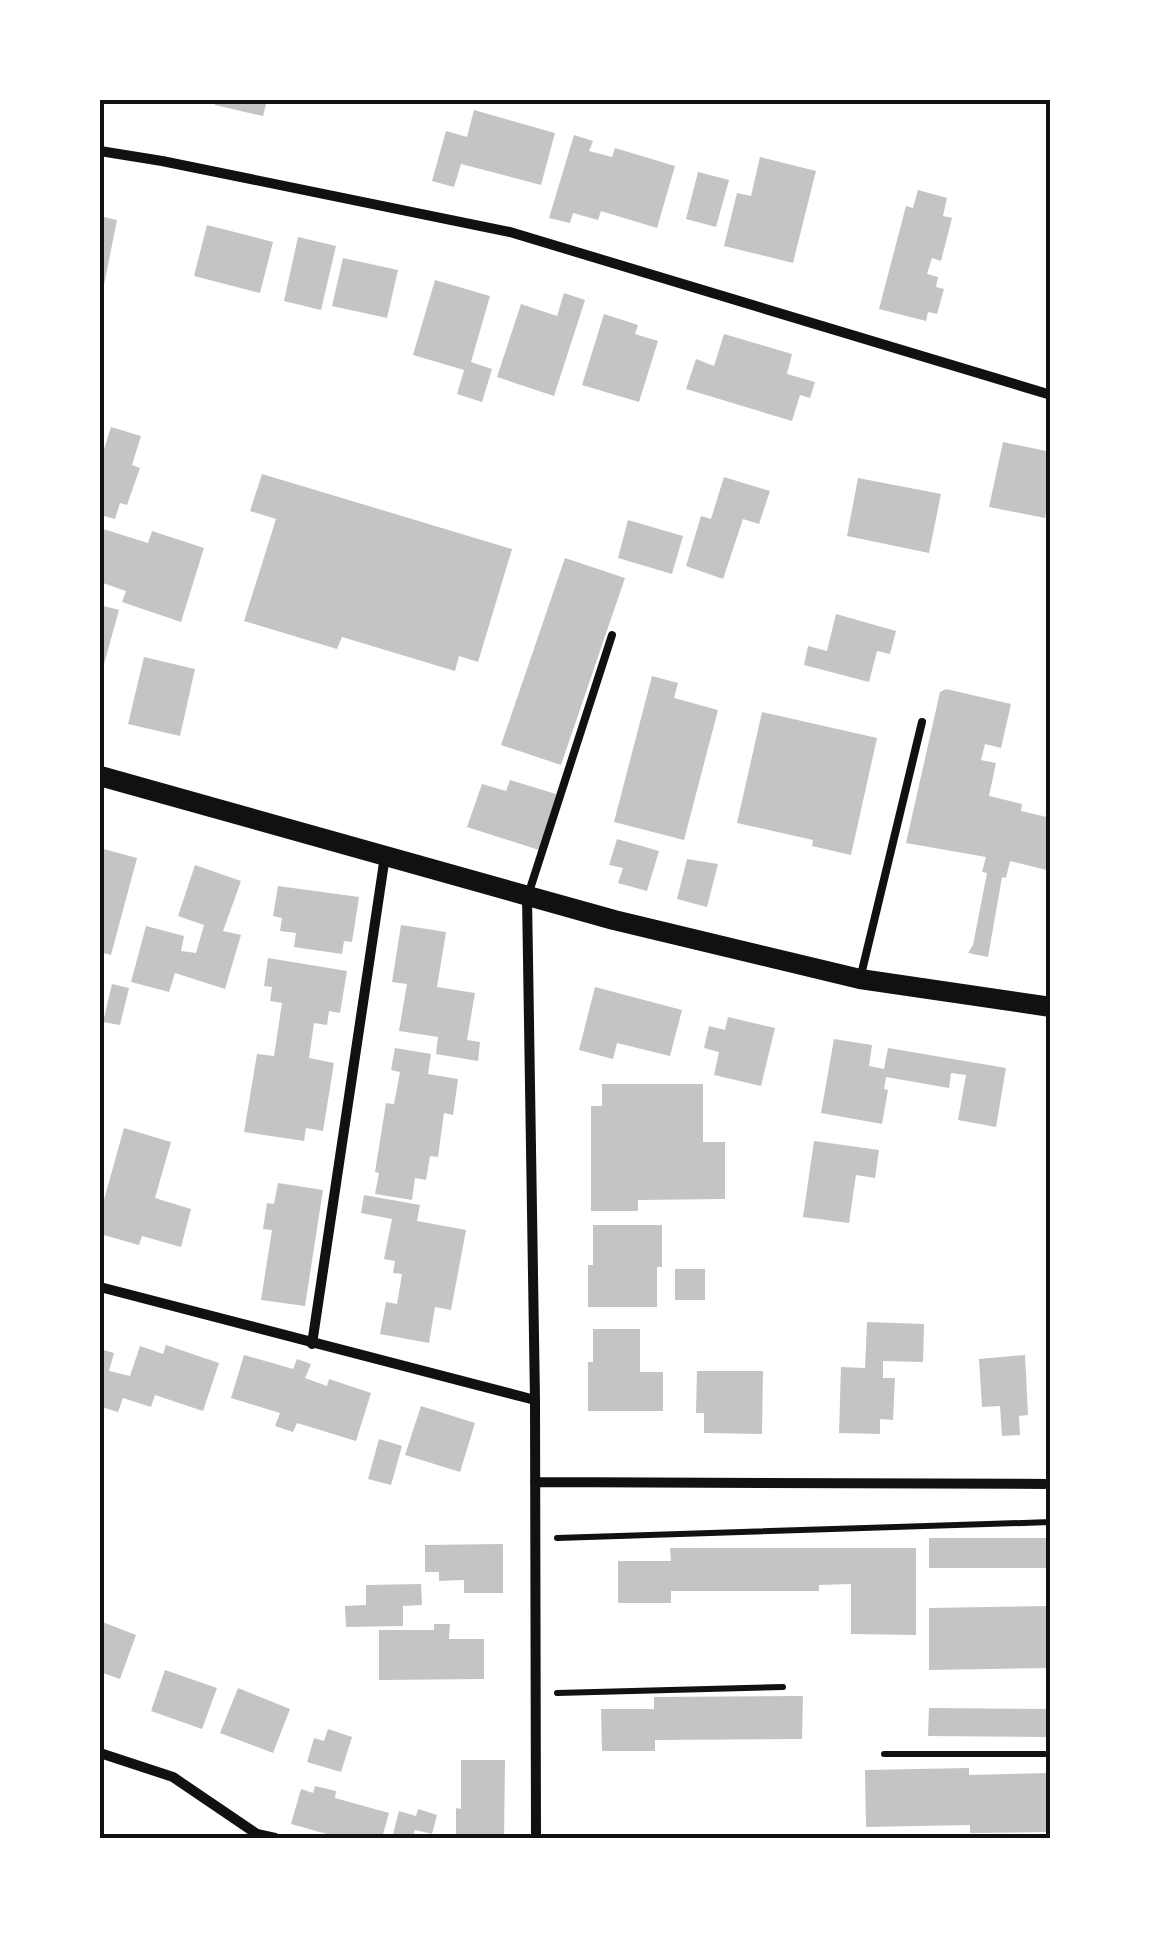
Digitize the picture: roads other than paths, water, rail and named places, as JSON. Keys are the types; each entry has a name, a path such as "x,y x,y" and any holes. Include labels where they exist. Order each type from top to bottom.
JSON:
{"main road":[{"path":"100,776 614,920 860,979 1051,1007"}],"street":[{"path":"100,152 162,160 510,232 1051,396"},
{"path":"312,1344 385,856"},
{"path":"528,896 536,1838"},
{"path":"100,1286 535,1400"},
{"path":"535,1482 1051,1484"},
{"path":"100,1753 173,1777 257,1834 275,1838"}],"lane":[{"path":"528,896 612,635"},
{"path":"860,979 922,722"}]}
